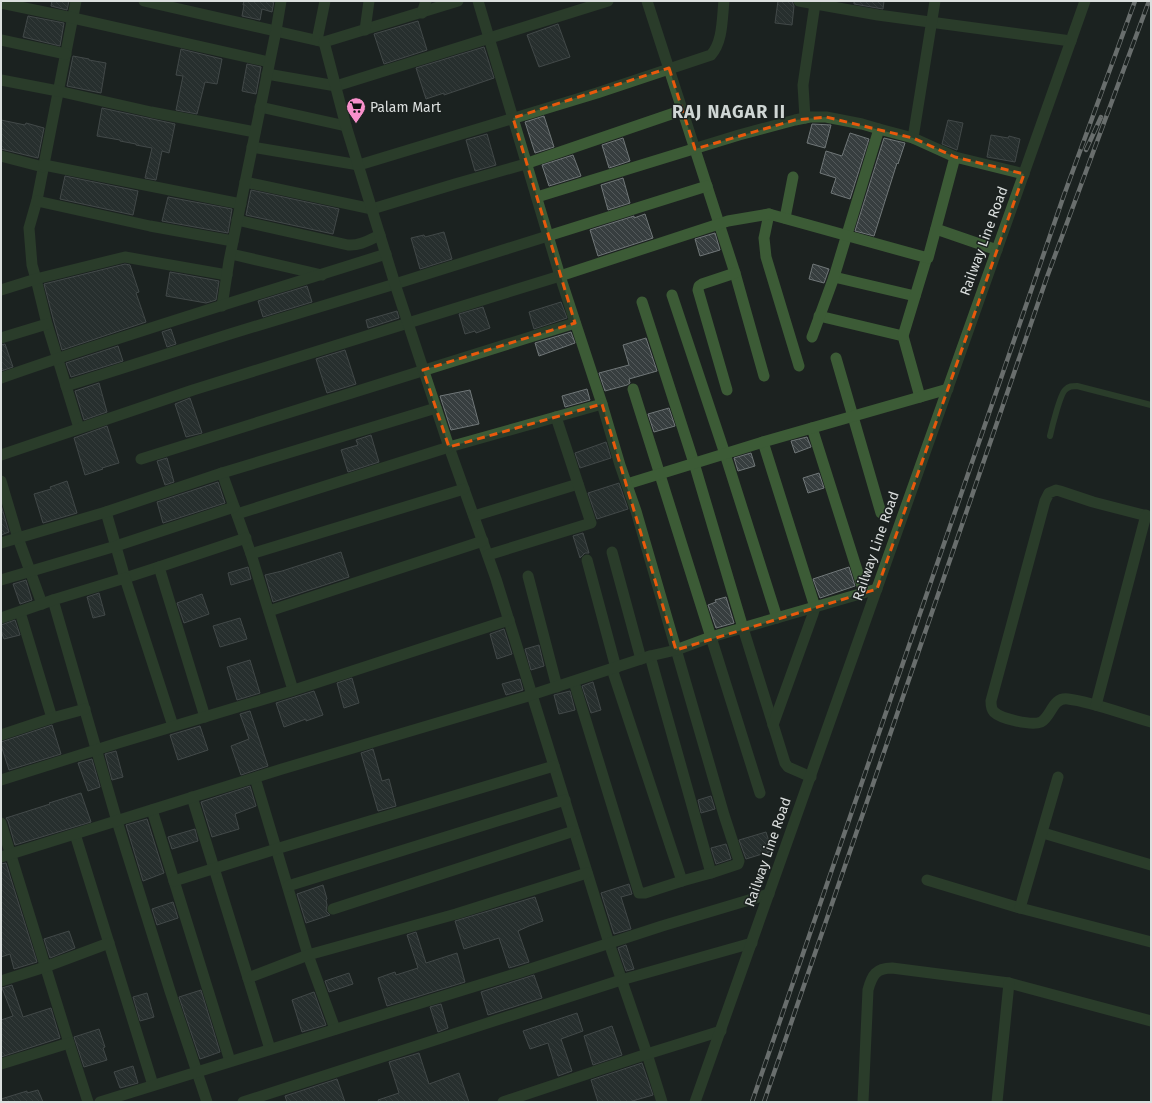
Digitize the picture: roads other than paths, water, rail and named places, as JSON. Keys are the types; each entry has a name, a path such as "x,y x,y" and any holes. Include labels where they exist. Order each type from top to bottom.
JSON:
{"street":[{"path":"76,1 37,202 29,228 32,265 47,324 79,428"},
{"path":"144,1 320,41 365,30 458,1"},
{"path":"222,306 233,242 281,1"},
{"path":"325,1 320,41 336,86 346,126 423,370 488,555 609,943 662,1102"},
{"path":"365,30 369,1"},
{"path":"422,13 426,1"},
{"path":"478,1 560,276 636,511 739,862 737,865 645,893 639,893 574,682"},
{"path":"267,74 336,86 608,1"},
{"path":"647,1 720,224 764,376"},
{"path":"252,147 358,165 513,118 711,55 719,41 724,1"},
{"path":"799,1 931,22 1071,41"},
{"path":"913,138 934,1"},
{"name":"Railway Line Road","path":"696,1102 1085,1"},
{"path":"1,3 269,62"},
{"path":"805,118 804,86 813,3"},
{"path":"1,40 66,54"},
{"path":"1,80 151,112 255,132"},
{"path":"260,107 346,126"},
{"path":"245,182 372,209 526,163 683,110"},
{"path":"537,197 739,135 795,120 826,117 862,124 913,138 955,157 1024,174"},
{"path":"812,338 847,236 879,129"},
{"path":"1,156 44,166 241,204"},
{"path":"920,397 903,336 928,258 955,157"},
{"path":"785,218 793,177"},
{"path":"66,386 707,186"},
{"path":"37,202 233,242"},
{"path":"1,455 200,388 560,276 728,221 769,214 927,258"},
{"path":"769,214 764,238 764,249 799,366"},
{"path":"238,220 348,245 361,244 380,235"},
{"path":"936,229 997,250"},
{"path":"231,254 322,275"},
{"path":"1,378 57,358 386,254"},
{"path":"1,290 36,279 125,257 227,275"},
{"path":"727,390 698,290 699,286 702,284 735,273"},
{"path":"834,276 915,296"},
{"path":"672,295 725,454 777,618"},
{"path":"642,302 694,463 785,762 788,767 810,777"},
{"path":"819,316 903,336"},
{"path":"141,459 575,323"},
{"path":"1,338 47,324"},
{"path":"836,358 881,513"},
{"path":"627,484 763,442 948,389"},
{"path":"633,390 760,793"},
{"path":"1,580 449,447 602,404"},
{"path":"1,543 106,512 222,473 436,408"},
{"path":"488,555 591,523 556,417"},
{"path":"812,428 864,592"},
{"path":"763,442 815,607 773,725"},
{"path":"222,473 246,538 293,690"},
{"path":"1,481 30,572 48,602 85,709 117,821 170,991 208,1102"},
{"path":"474,516 578,484"},
{"path":"251,554 464,489"},
{"path":"1096,705 1149,516 1093,502 1056,490 1049,493 1045,501 991,700 992,708 996,714 1005,718 1030,724 1042,722 1060,700 1067,699 1096,705 1151,722"},
{"path":"106,512 125,578 173,726"},
{"path":"1,618 246,538"},
{"path":"269,611 483,541"},
{"path":"612,552 646,658 711,873"},
{"path":"587,560 614,668 682,881"},
{"path":"159,567 205,717"},
{"path":"528,576 557,687"},
{"path":"6,855 192,797 532,695 743,628 877,589"},
{"path":"20,612 52,718"},
{"path":"1,780 293,690 509,620"},
{"path":"1,735 85,709"},
{"path":"174,880 554,766"},
{"path":"1020,908 1058,777"},
{"path":"255,778 308,955 335,1029"},
{"path":"192,797 270,1049"},
{"path":"288,886 565,800"},
{"path":"152,810 230,1061"},
{"path":"1,823 6,855 45,967 88,1102"},
{"path":"333,909 574,831"},
{"path":"1043,833 1151,865"},
{"path":"75,834 153,1085"},
{"path":"248,978 308,955 456,914 588,873"},
{"path":"927,880 1020,908 1151,942"},
{"path":"100,1102 510,976 662,926 769,894"},
{"path":"1,981 45,967 109,943"},
{"path":"243,1102 621,980 752,943"},
{"path":"864,1102 868,990 872,976 878,971 886,968 1009,983 1151,1021"},
{"path":"997,1102 1009,983"},
{"path":"503,1102 721,1031"},
{"path":"1,1064 69,1043"}],"lane":[{"path":"1050,436 1062,395 1070,386 1077,386 1151,405"}],"railway":[{"path":"752,1102 1064,195 1135,1"},
{"path":"764,1102 1047,277 1149,1"},
{"path":"1086,150 1101,117"}],"place":[{"name":"Palam Mart","path":"356,124"}],"district":[{"name":"RAJ NAGAR II","path":"729,112"}]}
